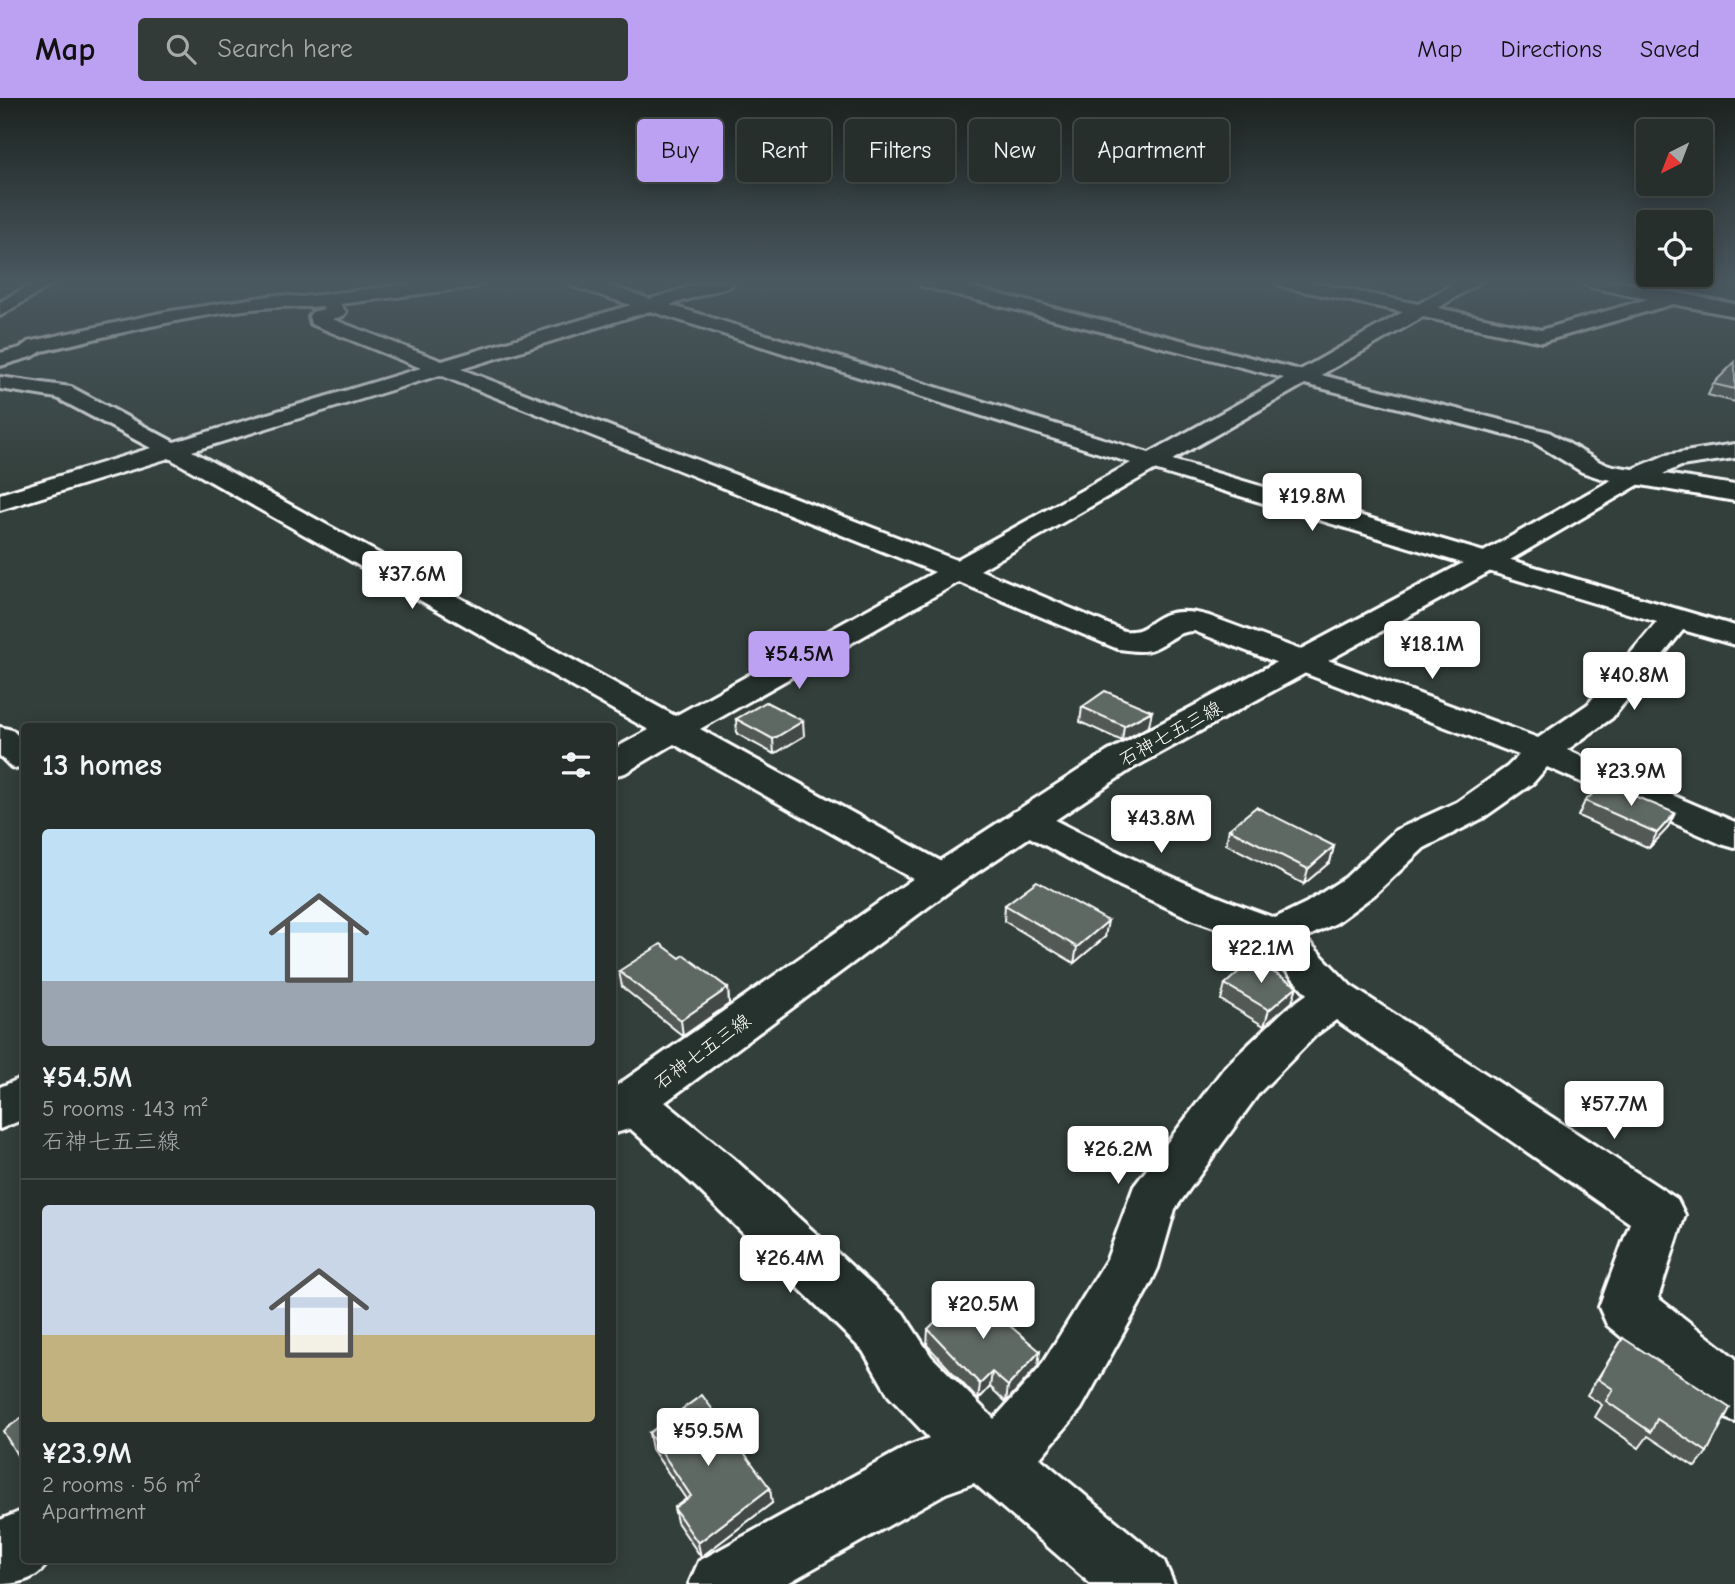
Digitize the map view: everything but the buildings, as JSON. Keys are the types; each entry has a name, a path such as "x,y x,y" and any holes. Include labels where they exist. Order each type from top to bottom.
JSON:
{"street":[{"path":"0,360 28,351"},
{"path":"400,351 959,571 1118,640 1144,642 1174,622 1198,622 1542,752 1735,836"},
{"path":"0,502 498,351"},
{"path":"799,351 1150,461 1735,636"},
{"path":"1210,351 1541,437 1591,467 1631,478 1735,493"},
{"path":"616,763 1347,351"},
{"path":"0,383 63,393 172,450 941,878"},
{"name":"石神七五三線","path":"622,1108 941,878 1120,760 1488,561 1631,478 1675,460 1735,451"},
{"path":"1276,934 1321,913 1360,886 1410,839 1492,796 1521,775 1542,752 1600,711 1677,618"},
{"path":"0,737 21,756"},
{"path":"1026,820 1132,876 1209,910 1276,934 1335,997 1659,1215 1627,1307 1735,1394"},
{"path":"722,1584 930,1468 990,1456 1060,1389 1131,1268 1152,1201 1242,1080 1301,1022 1335,997"},
{"path":"0,1110 21,1098"},
{"path":"622,1108 715,1173 883,1332 911,1376 990,1456 1141,1584"},
{"path":"0,1560 21,1544"}]}
